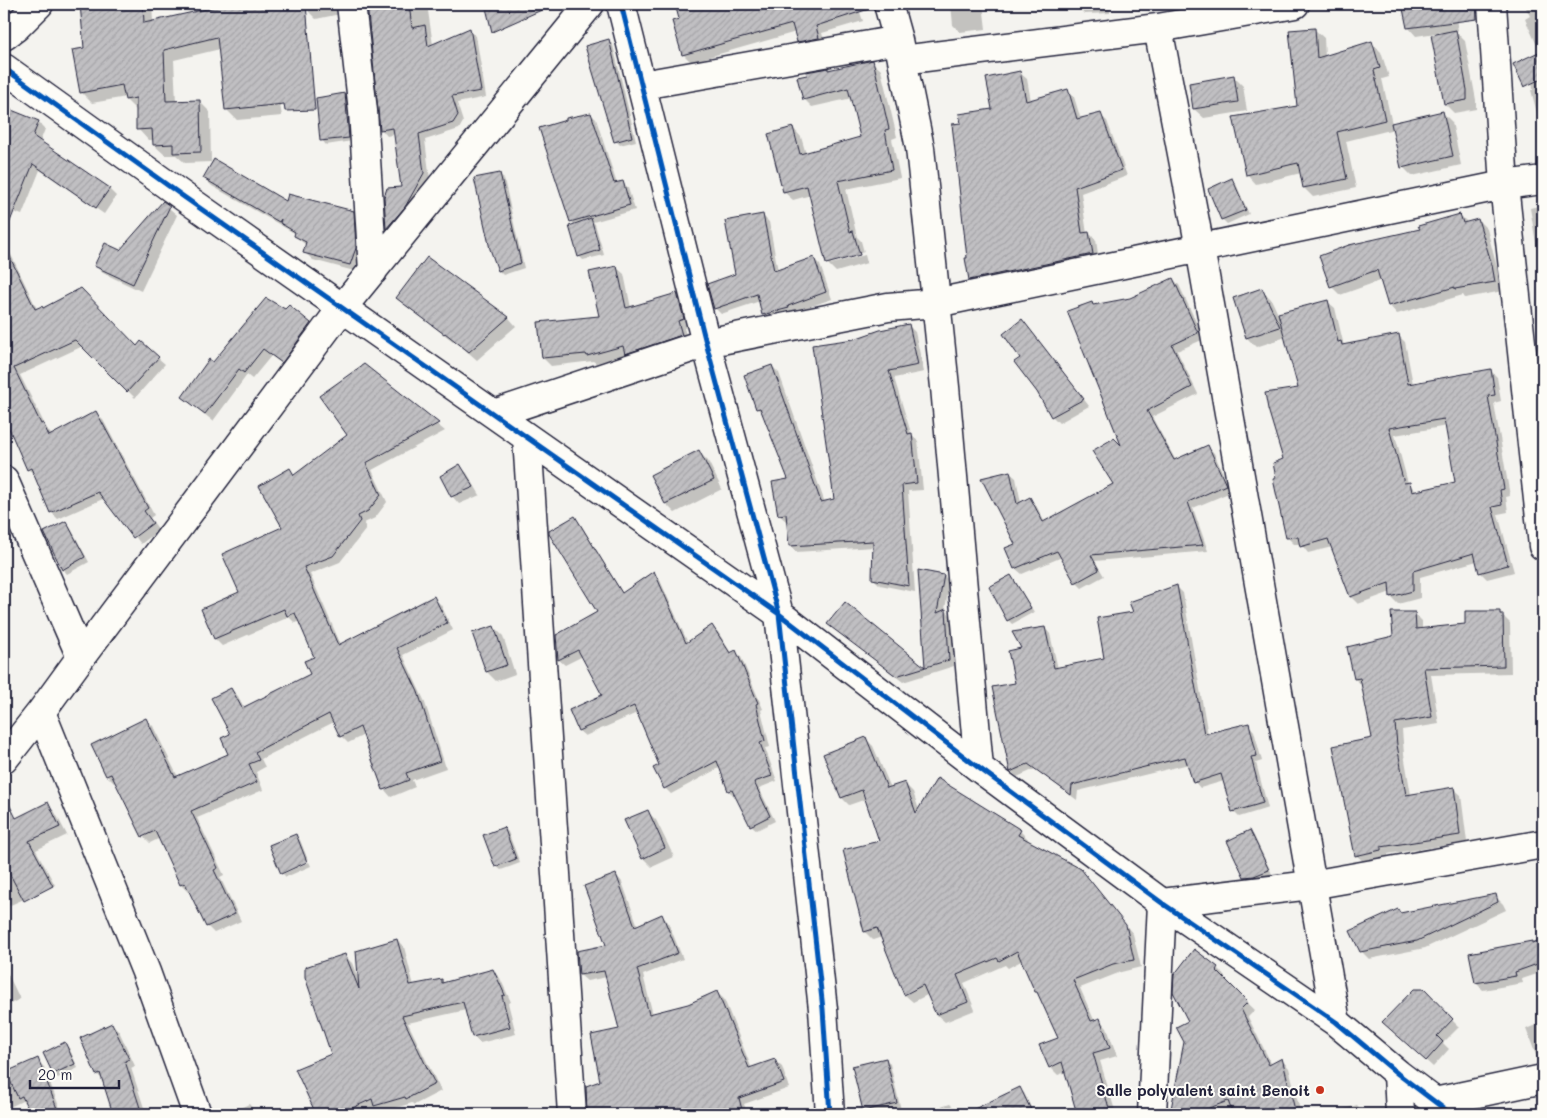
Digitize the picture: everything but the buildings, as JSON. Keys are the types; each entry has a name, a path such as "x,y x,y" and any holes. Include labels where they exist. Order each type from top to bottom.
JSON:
{"street":[{"path":"4,36 39,4"},
{"path":"351,4 363,111 373,271"},
{"path":"4,758 41,712 342,308 590,4"},
{"path":"621,4 706,343 778,614 823,1008 830,1114"},
{"path":"888,4 900,50 920,148 979,768"},
{"path":"642,85 900,50 1158,28 1294,4"},
{"path":"1492,4 1504,185 1543,546"},
{"path":"1158,28 1200,248 1336,1022"},
{"path":"4,68 778,614 979,768 1162,903 1336,1022 1398,1074 1443,1108 1543,1079"},
{"path":"494,414 706,343 888,307 936,303 1504,185 1543,180"},
{"path":"527,438 572,1114"},
{"path":"4,480 81,657"},
{"path":"41,712 146,972 197,1114"},
{"path":"1162,903 1311,885 1543,844"},
{"path":"1152,1114 1162,903"},
{"path":"1398,1074 1400,1114"}],"cycle path":[{"path":"621,4 706,343 779,614 823,1009 830,1114"},
{"path":"4,68 184,197 779,614 979,768 1162,903 1336,1022 1398,1074 1451,1114"}],"place":[{"name":"Salle polyvalent saint Benoit","path":"1320,1090"}]}
